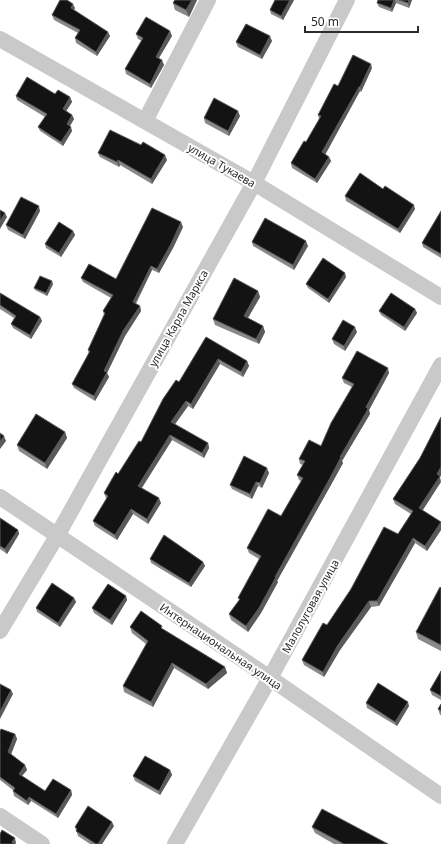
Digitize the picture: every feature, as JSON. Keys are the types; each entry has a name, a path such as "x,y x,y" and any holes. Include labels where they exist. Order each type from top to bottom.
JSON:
{"street":[{"path":"145,121 208,0"},
{"name":"улица Карла Маркса","path":"0,631 57,536 254,183 347,0"},
{"name":"улица Тукаева","path":"0,39 254,183 441,297"},
{"name":"Малолуговая улица","path":"175,844 270,678 441,365"},
{"name":"Интернациональная улица","path":"0,497 270,678 441,796"},
{"path":"0,816 42,844"}],"building":[{"path":"60,0 67,0 73,4 71,8 108,32 96,52 75,38 80,30 52,15"},
{"path":"175,0 192,0 186,10 173,3"},
{"path":"275,0 290,0 281,16 270,10"},
{"path":"378,0 394,0 391,8 377,3"},
{"path":"399,0 409,0 408,3"},
{"path":"146,17 170,31 156,57 162,60 150,84 125,69 143,38 136,34"},
{"path":"246,24 270,36 260,55 236,42"},
{"path":"353,55 371,64 360,87 322,152 329,157 315,179 291,163 304,141 306,142 321,116 318,115 334,84 338,86"},
{"path":"27,77 55,94 58,90 70,97 63,109 72,115 67,124 71,127 61,142 38,127 47,114 16,96"},
{"path":"214,98 238,111 228,131 204,118"},
{"path":"110,130 141,145 143,142 165,155 151,179 118,160 117,162 98,153"},
{"path":"360,173 383,189 385,186 414,205 398,229 345,196"},
{"path":"21,197 39,206 23,235 6,225"},
{"path":"152,208 181,222 157,269 151,266 133,302 140,306 123,331 104,371 107,372 94,396 72,384 90,351 88,350 105,313 103,311 113,295 81,278 89,264 116,279"},
{"path":"0,210 5,213 0,221"},
{"path":"441,211 441,254 422,243"},
{"path":"265,218 306,241 293,265 252,242"},
{"path":"59,222 73,231 59,253 45,244"},
{"path":"323,258 345,273 328,299 306,284"},
{"path":"40,276 52,281 46,293 34,288"},
{"path":"234,278 258,291 244,316 263,326 256,339 213,319"},
{"path":"0,293 40,317 30,335 11,324 16,316 0,305"},
{"path":"391,293 415,309 404,327 379,311"},
{"path":"343,320 355,327 344,346 332,339"},
{"path":"206,337 247,361 241,372 218,359 191,404 186,401 171,422 208,443 202,453 170,435 138,486 159,498 147,519 131,509 115,535 93,521 108,496 104,493 116,472 118,474 139,441 141,442 163,399 176,380 179,382"},
{"path":"357,351 388,368 366,407 368,409 340,457 259,608 246,626 229,614 240,599 238,598 261,556 247,548 268,509 281,516 303,478 297,475 305,461 299,459 309,440 321,446 331,423 354,384 342,378"},
{"path":"36,414 65,432 45,463 17,445"},
{"path":"441,417 441,467 437,474 440,476 419,508 441,522 425,546 413,538 377,601 369,601 338,645 323,672 302,660 323,623 327,625 351,589 384,527 398,534 413,511 393,499 420,458"},
{"path":"0,433 4,436 0,442"},
{"path":"244,456 267,468 260,483 256,482 250,494 230,485"},
{"path":"0,518 18,530 5,549 0,546"},
{"path":"164,535 203,562 189,583 150,559"},
{"path":"52,583 74,598 58,623 36,608"},
{"path":"108,584 126,596 110,620 92,608"},
{"path":"440,587 441,588 441,645 416,632"},
{"path":"141,611 162,626 161,628 225,667 206,684 172,663 151,702 123,686 148,641 130,627"},
{"path":"441,671 441,696 430,690"},
{"path":"378,683 408,702 395,722 366,703"},
{"path":"0,684 11,690 0,712"},
{"path":"441,704 441,711 438,709"},
{"path":"1,729 15,734 8,752 25,765 19,774 45,791 53,779 71,790 56,814 29,797 27,801 13,791 15,788 0,777"},
{"path":"145,756 170,770 159,791 133,776"},
{"path":"88,806 112,822 98,844 76,831 77,829 75,827"},
{"path":"322,809 388,844 344,844 312,827"},
{"path":"2,830 15,838 12,842 15,844 0,844 0,834"}]}
